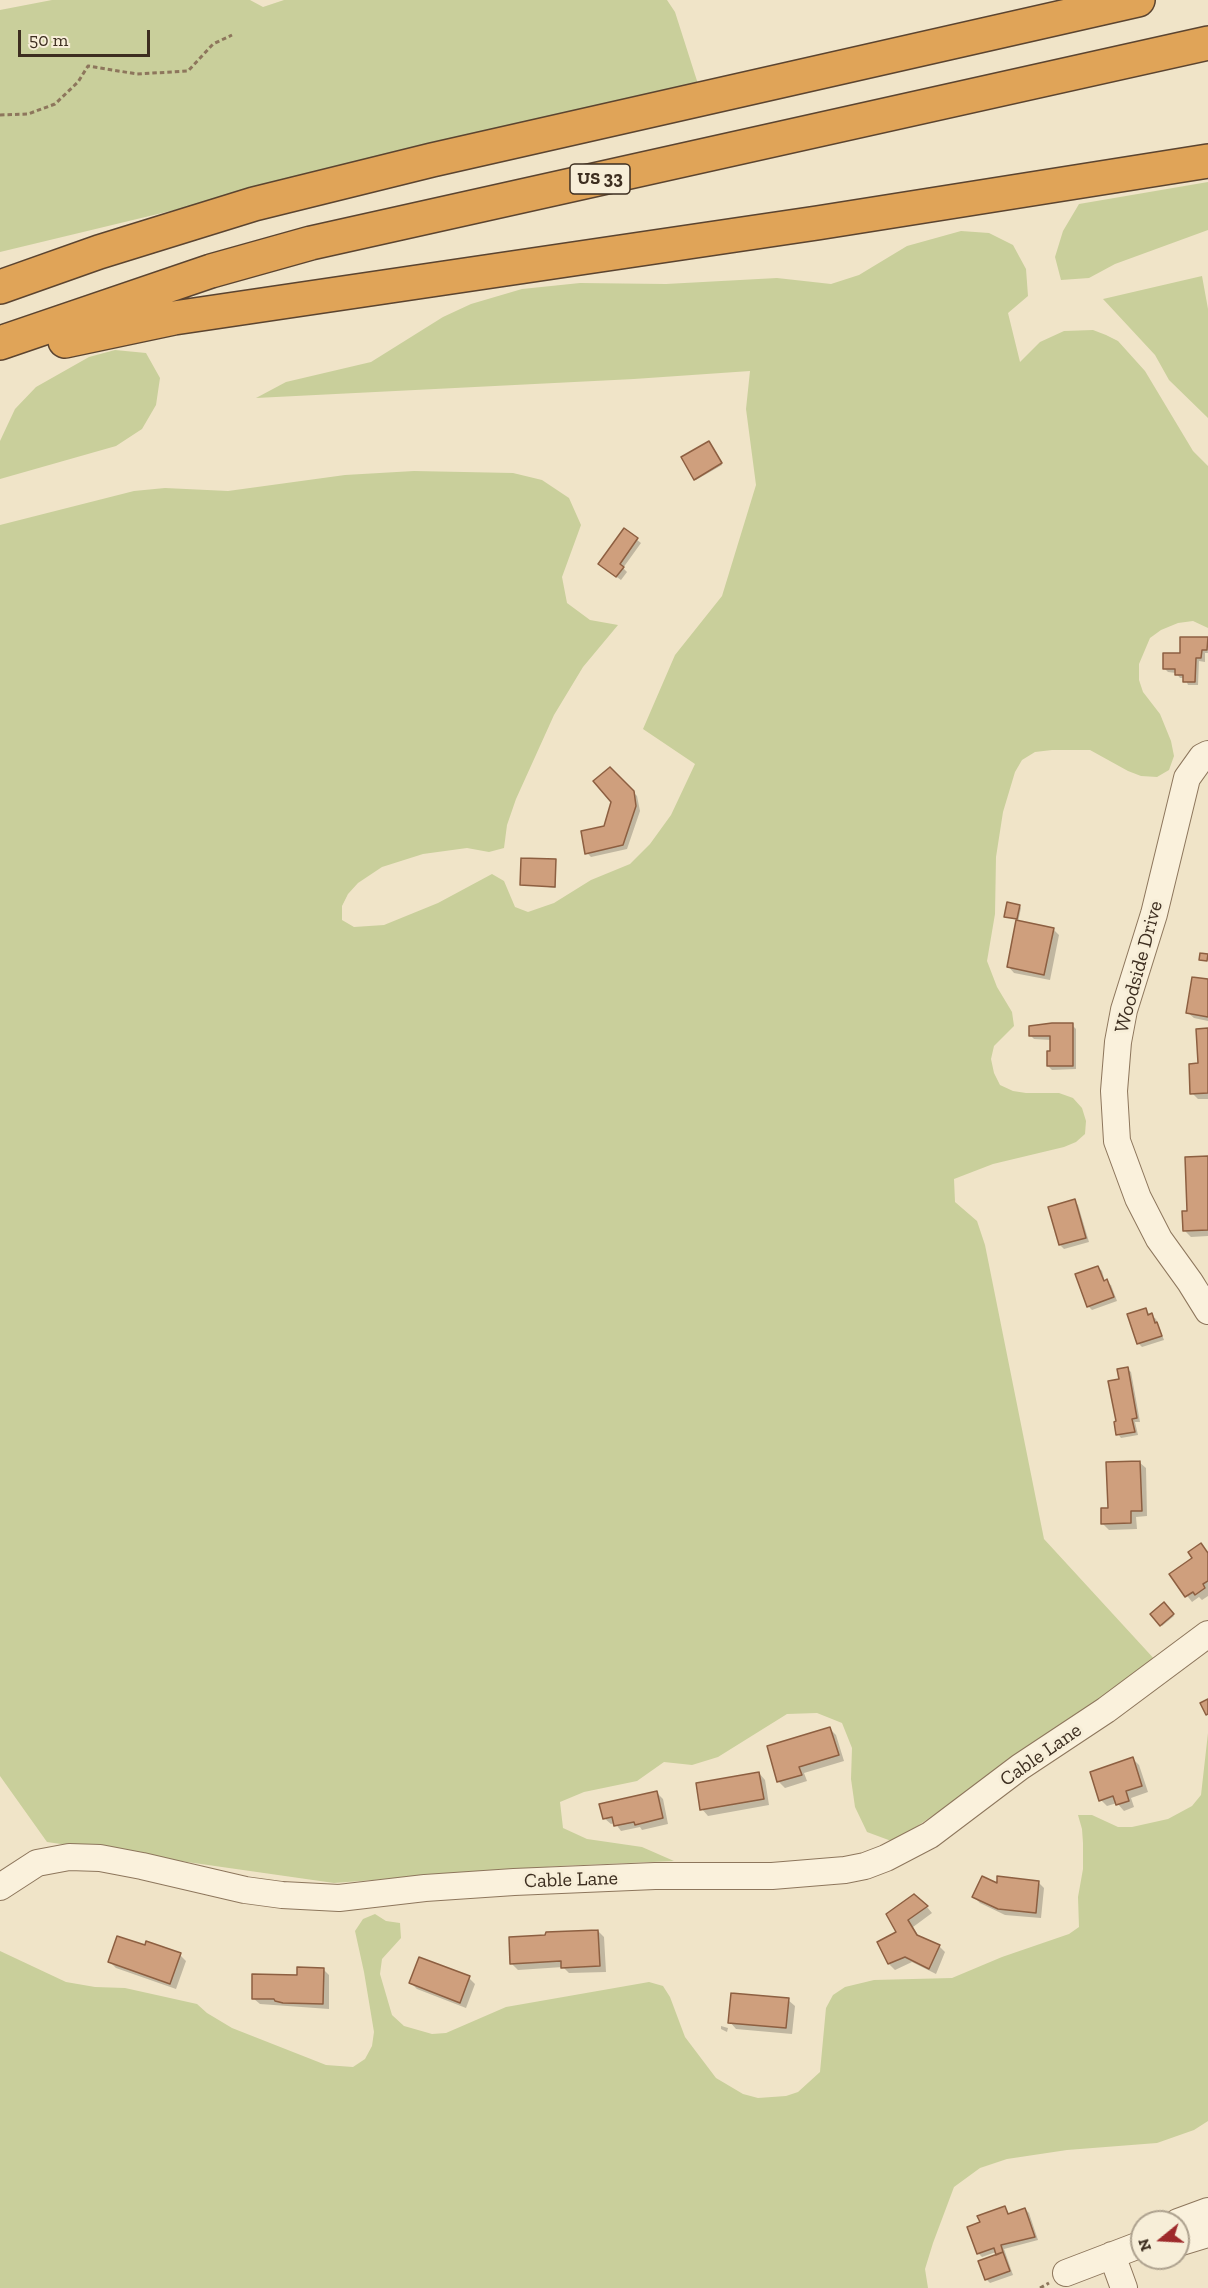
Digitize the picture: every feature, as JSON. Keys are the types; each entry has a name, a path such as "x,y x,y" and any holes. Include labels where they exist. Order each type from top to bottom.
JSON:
{"highway":[{"path":"0,287 99,252 255,204 444,158 1138,0"},
{"name":"US 33","path":"0,343 212,271 311,243 1208,43"},
{"path":"0,359 92,334 174,318 817,223 1208,161"}],"street":[{"name":"Woodside Drive","path":"1208,754 1202,757 1187,778 1154,914 1124,1010 1118,1042 1114,1091 1117,1141 1145,1215 1208,1311"},
{"name":"Cable Lane","path":"0,1887 38,1863 69,1857 100,1858 245,1890 282,1895 339,1898 425,1888 514,1882 655,1876 772,1876 845,1870 865,1866 930,1835 1020,1767 1106,1710 1208,1634"},
{"path":"1190,2218 1208,2211"},
{"path":"1190,2239 1208,2234"},
{"path":"1066,2273 1130,2248"},
{"path":"1112,2255 1124,2288"}],"path":[{"path":"0,115 28,114 55,104 78,82 88,66 137,74 188,71 213,44 232,35"}],"green space":[{"path":"52,0 250,0 263,7 284,0 667,0 675,12 698,84 0,252 0,10"},
{"path":"1208,182 1208,230 1115,264 1089,278 1061,280 1055,257 1063,231 1079,204"},
{"path":"961,231 989,233 1013,245 1026,269 1028,296 1008,313 1020,362 1040,342 1064,331 1093,330 1118,341 1145,371 1193,451 1208,466 1208,628 1193,621 1178,623 1161,630 1150,638 1139,664 1139,680 1143,692 1160,714 1171,741 1174,756 1169,770 1157,777 1141,776 1090,750 1035,752 1022,760 1015,772 1003,812 996,857 995,914 987,961 997,987 1012,1012 1014,1026 994,1046 991,1059 994,1073 1000,1085 1013,1091 1059,1093 1073,1098 1082,1108 1086,1121 1085,1134 1076,1142 1064,1147 993,1164 954,1179 955,1202 977,1221 985,1245 1044,1539 1157,1662 894,1842 867,1832 855,1807 851,1779 852,1748 842,1723 817,1713 787,1714 718,1757 692,1765 664,1762 637,1781 584,1792 560,1802 563,1828 587,1839 642,1847 674,1861 560,1866 334,1883 47,1842 0,1776 0,525 134,491 165,488 228,491 345,475 414,471 513,473 542,480 569,498 581,525 562,577 567,603 590,620 618,625 583,667 554,715 516,799 507,825 504,848 489,852 467,848 423,854 382,867 358,883 348,894 342,906 342,920 354,927 384,925 438,903 492,874 504,881 515,907 528,912 554,903 591,880 630,864 650,844 671,815 695,764 643,729 675,655 722,596 756,485 746,409 750,371 256,398 286,382 371,362 443,317 471,304 522,289 580,283 666,284 777,278 831,284 859,275 907,246"},
{"path":"1202,276 1208,309 1208,418 1169,380 1155,355 1103,299"},
{"path":"115,350 146,353 160,378 156,405 142,429 116,446 0,479 0,441 15,409 36,387 89,357"},
{"path":"1208,1733 1208,2121 1194,2130 1157,2143 1067,2150 1007,2159 980,2168 954,2187 925,2269 928,2288 0,2288 0,1951 66,1982 95,1987 125,1988 197,2004 232,2028 326,2065 353,2067 365,2059 372,2046 374,2032 355,1931 363,1919 375,1914 386,1921 400,1923 401,1938 382,1959 380,1974 392,2015 404,2026 432,2034 446,2033 506,2007 649,1982 663,1986 670,1997 685,2037 716,2078 743,2094 758,2098 786,2096 798,2092 820,2072 826,2008 833,1995 845,1987 874,1980 952,1978 1002,1957 1069,1934 1079,1927 1078,1897 1083,1869 1083,1843 1078,1815 1092,1815 1118,1827 1132,1827 1168,1819 1192,1806 1201,1795"}],"building":[{"path":"709,441 722,463 694,480 681,457"},
{"path":"624,528 638,538 620,564 624,567 616,577 598,564"},
{"path":"1180,637 1208,637 1207,650 1202,650 1201,658 1196,658 1195,682 1183,682 1183,675 1175,675 1175,669 1163,669 1163,653 1180,653"},
{"path":"610,767 634,791 636,806 623,845 585,854 581,831 604,826 611,802 593,781"},
{"path":"521,858 556,859 555,887 520,885"},
{"path":"1007,902 1020,905 1017,919 1004,917"},
{"path":"1016,920 1054,928 1044,975 1007,967"},
{"path":"1200,953 1208,954 1207,961 1199,960"},
{"path":"1192,977 1208,979 1208,1017 1186,1013"},
{"path":"1073,1023 1073,1066 1047,1066 1050,1036 1029,1036 1029,1026"},
{"path":"1208,1028 1208,1093 1190,1094 1189,1064 1198,1063 1196,1029"},
{"path":"1208,1156 1208,1230 1183,1231 1182,1211 1187,1211 1185,1157"},
{"path":"1075,1199 1086,1238 1059,1245 1048,1207"},
{"path":"1098,1266 1104,1281 1107,1279 1114,1297 1087,1307 1075,1274"},
{"path":"1146,1308 1148,1315 1152,1313 1162,1336 1137,1344 1127,1314"},
{"path":"1128,1367 1137,1418 1132,1419 1135,1432 1116,1435 1114,1422 1116,1421 1108,1381 1119,1379 1117,1369"},
{"path":"1140,1461 1142,1511 1131,1511 1131,1523 1101,1524 1101,1508 1108,1508 1106,1462"},
{"path":"1201,1543 1208,1553 1208,1581 1203,1584 1205,1588 1195,1595 1193,1592 1185,1597 1169,1574 1192,1558 1188,1552"},
{"path":"1164,1602 1174,1614 1160,1626 1150,1614"},
{"path":"1208,1699 1208,1714 1206,1715 1200,1703"},
{"path":"830,1727 839,1755 799,1767 802,1775 777,1782 767,1746"},
{"path":"1133,1757 1142,1786 1126,1791 1129,1801 1116,1805 1113,1796 1099,1801 1090,1772"},
{"path":"759,1772 764,1799 700,1810 696,1783"},
{"path":"657,1791 663,1818 635,1825 634,1822 614,1826 612,1817 603,1819 599,1804"},
{"path":"982,1876 997,1883 997,1876 1039,1881 1036,1913 998,1909 972,1897"},
{"path":"914,1894 928,1906 908,1920 917,1935 940,1945 929,1969 905,1957 888,1964 877,1942 896,1932 886,1914"},
{"path":"598,1930 600,1966 561,1968 561,1961 510,1964 509,1937 545,1935 546,1932"},
{"path":"117,1936 145,1945 146,1941 181,1953 170,1984 108,1962"},
{"path":"419,1957 470,1976 460,2003 409,1983"},
{"path":"297,1967 324,1968 323,2004 283,2003 274,1999 252,1999 252,1974 297,1975"},
{"path":"731,1993 789,1998 786,2028 728,2023"},
{"path":"1005,2206 1008,2214 1025,2208 1035,2237 1001,2245 1003,2252 996,2255 994,2248 977,2254 967,2227 980,2222 977,2216"},
{"path":"1003,2252 1010,2271 985,2280 978,2261"}]}
